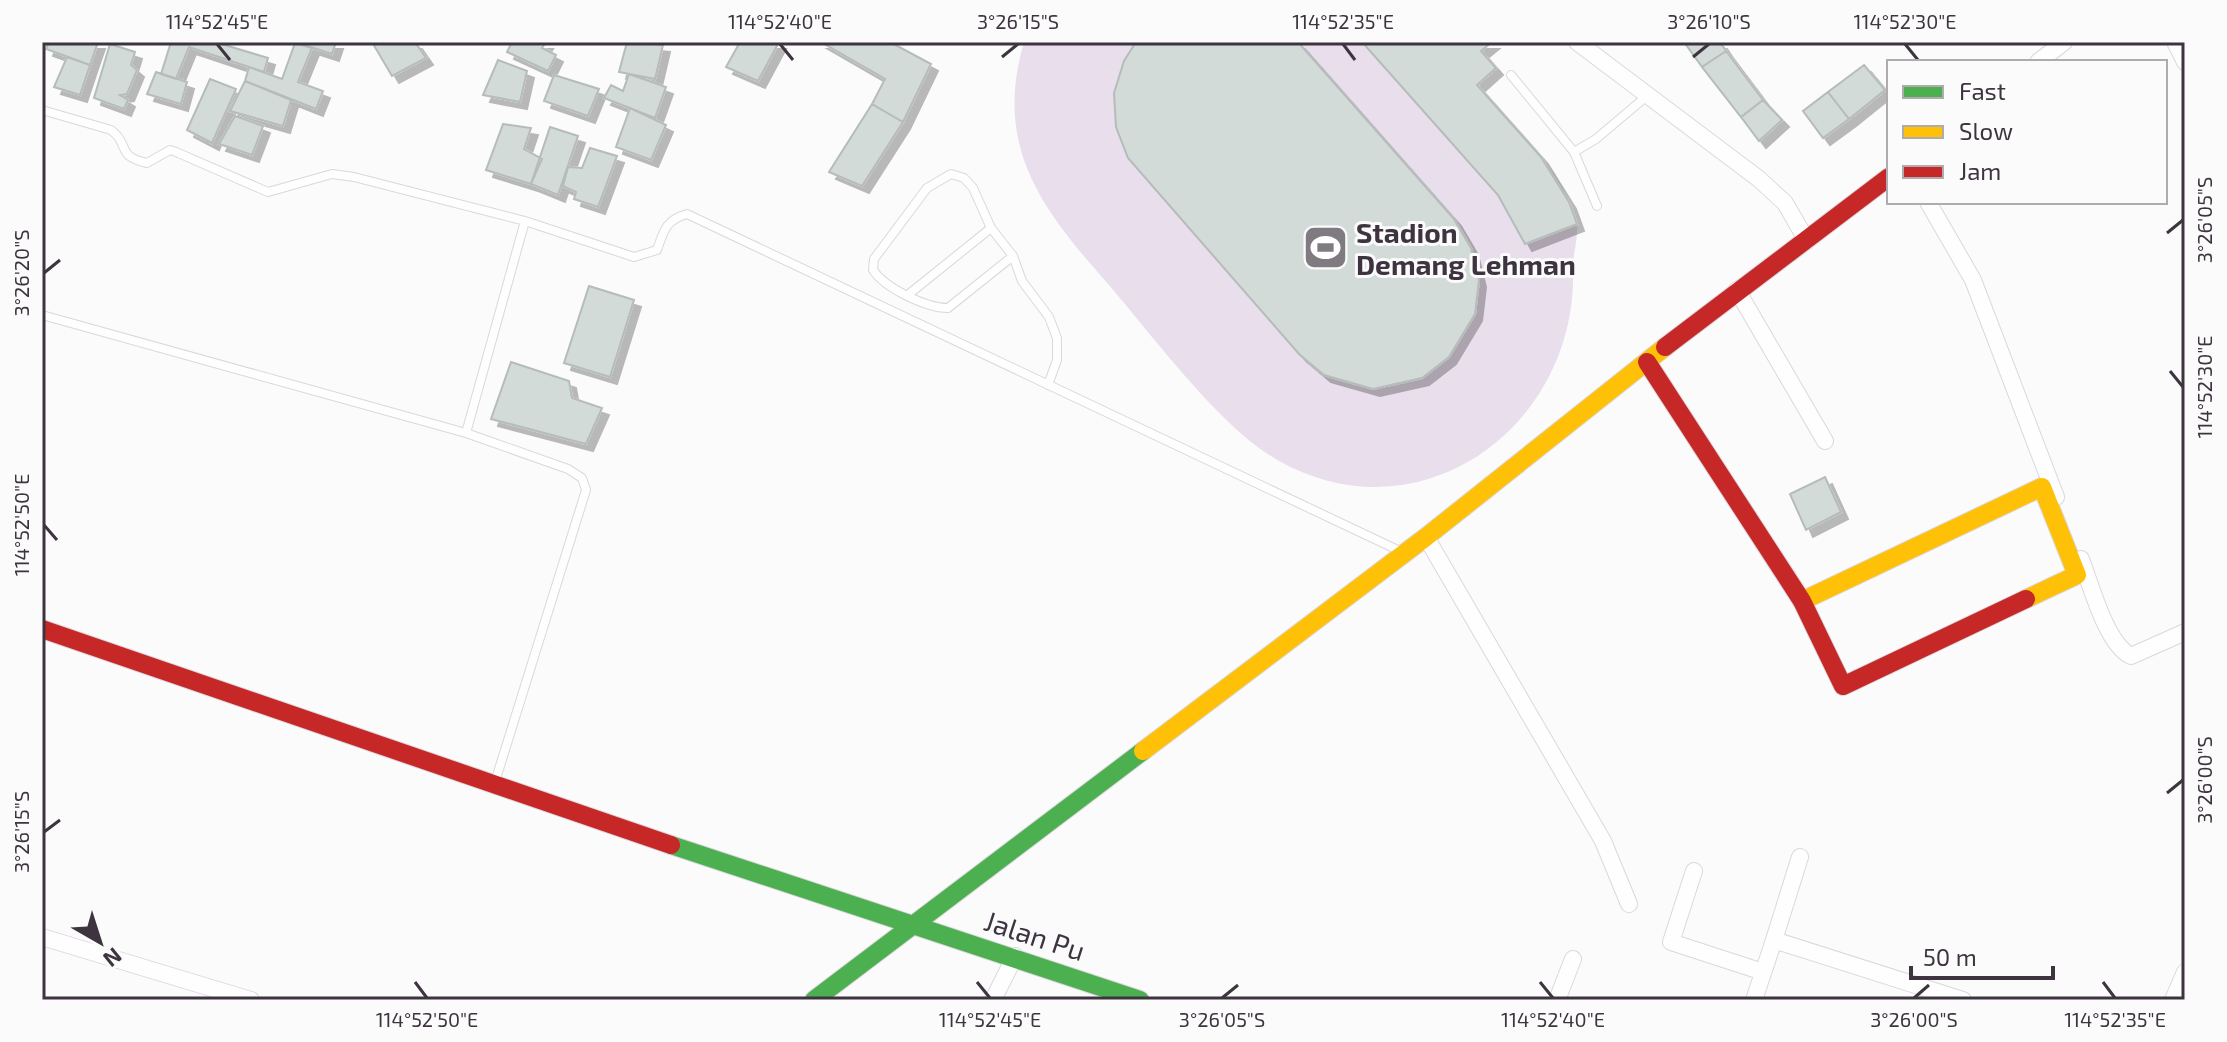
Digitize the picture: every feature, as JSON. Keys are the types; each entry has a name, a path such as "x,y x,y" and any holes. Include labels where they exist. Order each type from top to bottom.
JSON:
{"street":[{"path":"1577,42 1773,192 1795,215 1807,241"},
{"path":"2041,60 2064,42"},
{"path":"2175,42 2185,62"},
{"path":"814,1000 1426,537 1737,290 1807,241 1887,179"},
{"path":"1929,204 1973,280 1986,322 2116,642 2122,651 2131,656 2185,632"},
{"path":"1737,290 1825,441"},
{"path":"1647,362 1802,601 1843,686 2077,575 2042,487 1802,601"},
{"path":"1426,537 1603,841 1629,904"},
{"name":"Jalan Pu","path":"42,629 494,786 912,925 1015,956 1133,999"},
{"path":"1754,1000 1800,857"},
{"path":"1694,871 1671,942 1763,972"},
{"path":"42,937 251,1000"},
{"path":"1774,940 1963,1000"},
{"path":"993,1000 1015,956"},
{"path":"1557,1000 1573,959"},
{"path":"2173,1000 2185,972"}],"lane":[{"path":"1511,75 1574,152 1597,206"},
{"path":"1574,152 1648,95"},
{"path":"42,110 111,130 119,136 124,155 130,159 147,163 170,150 268,192 332,174 525,221 634,257 657,250 666,225 671,219 687,214 1404,553"},
{"path":"1013,256 948,308 936,308 880,280 873,270 874,259 927,188 951,174 964,178 973,188 991,228 1013,256 1022,281 1049,317 1057,338 1057,360 1048,385"},
{"path":"466,433 525,221"},
{"path":"909,294 991,228"},
{"path":"42,315 466,433 568,469 582,478 586,490 494,786"}],"shaded area":[{"name":"Stadion Demang Lehman","path":"1024,42 1492,42 1482,51 1496,68 1477,86 1548,165 1569,202 1577,227 1568,325 1549,376 1520,419 1482,454 1436,477 1386,487 1333,482 1279,461 1257,446 1189,380 1084,256 1044,202 1020,145 1015,114 1016,79"}],"building":[{"path":"49,42 98,42 90,65 46,49"},
{"path":"171,42 215,42 268,58 264,72 189,47 176,79 161,74"},
{"path":"295,42 336,42 332,54"},
{"path":"372,42 415,42 426,58 392,76"},
{"path":"512,42 546,42 542,48 556,55 548,71 507,52"},
{"path":"627,42 663,45 655,79 619,72"},
{"path":"740,42 779,42 758,81 726,67"},
{"path":"821,42 890,42 931,64 903,122 872,104 885,79"},
{"path":"1136,42 1298,42 1454,219 1471,248 1479,280 1475,314 1449,357 1422,378 1373,389 1324,375 1299,354 1128,158 1116,127 1114,93 1124,61"},
{"path":"1362,42 1492,42 1481,51 1496,68 1477,85 1541,157 1569,202 1577,224 1525,244 1498,195"},
{"path":"1684,42 1720,42 1726,51 1702,67"},
{"path":"295,43 312,48 298,82 323,91 316,109 245,81 249,67 282,79"},
{"path":"110,44 135,52 131,65 137,70 127,94 120,95 128,100 124,109 94,98"},
{"path":"1726,51 1763,100 1741,117 1702,67"},
{"path":"67,57 90,65 80,95 54,87"},
{"path":"498,60 527,71 520,102 483,95"},
{"path":"1864,65 1885,90 1849,119 1828,92"},
{"path":"156,72 187,82 181,104 147,94"},
{"path":"629,74 666,87 655,118 604,98 611,85 623,91"},
{"path":"554,75 599,89 588,116 544,101"},
{"path":"210,79 236,89 212,143 187,130"},
{"path":"245,81 291,100 283,126 230,111"},
{"path":"1828,92 1849,119 1823,138 1803,111"},
{"path":"1763,100 1782,120 1759,141 1741,117"},
{"path":"872,104 903,122 862,186 829,172"},
{"path":"630,108 666,125 651,160 616,147"},
{"path":"235,116 263,126 252,155 219,144"},
{"path":"503,124 531,128 524,149 542,159 531,184 486,170"},
{"path":"550,127 578,136 558,195 531,184"},
{"path":"590,148 617,156 598,207 574,199 576,192 563,186 568,167 582,168"},
{"path":"589,286 634,300 610,377 564,363"},
{"path":"511,362 569,381 572,398 602,408 586,444 491,419"},
{"path":"1825,477 1841,512 1806,530 1790,494"}],"traffic: fast":[{"path":"814,1000 1143,751"},
{"path":"671,845 1140,1000"}],"traffic: slow":[{"path":"1143,751 1426,537 1665,347"},
{"path":"1802,601 2042,487 2077,575 2026,599"}],"traffic: jam":[{"path":"1665,347 1887,179"},
{"path":"1647,362 1802,601 1843,686 2026,599"},
{"path":"42,629 671,845"}],"place":[{"name":"Stadion Demang Lehman","path":"1325,248"}]}
